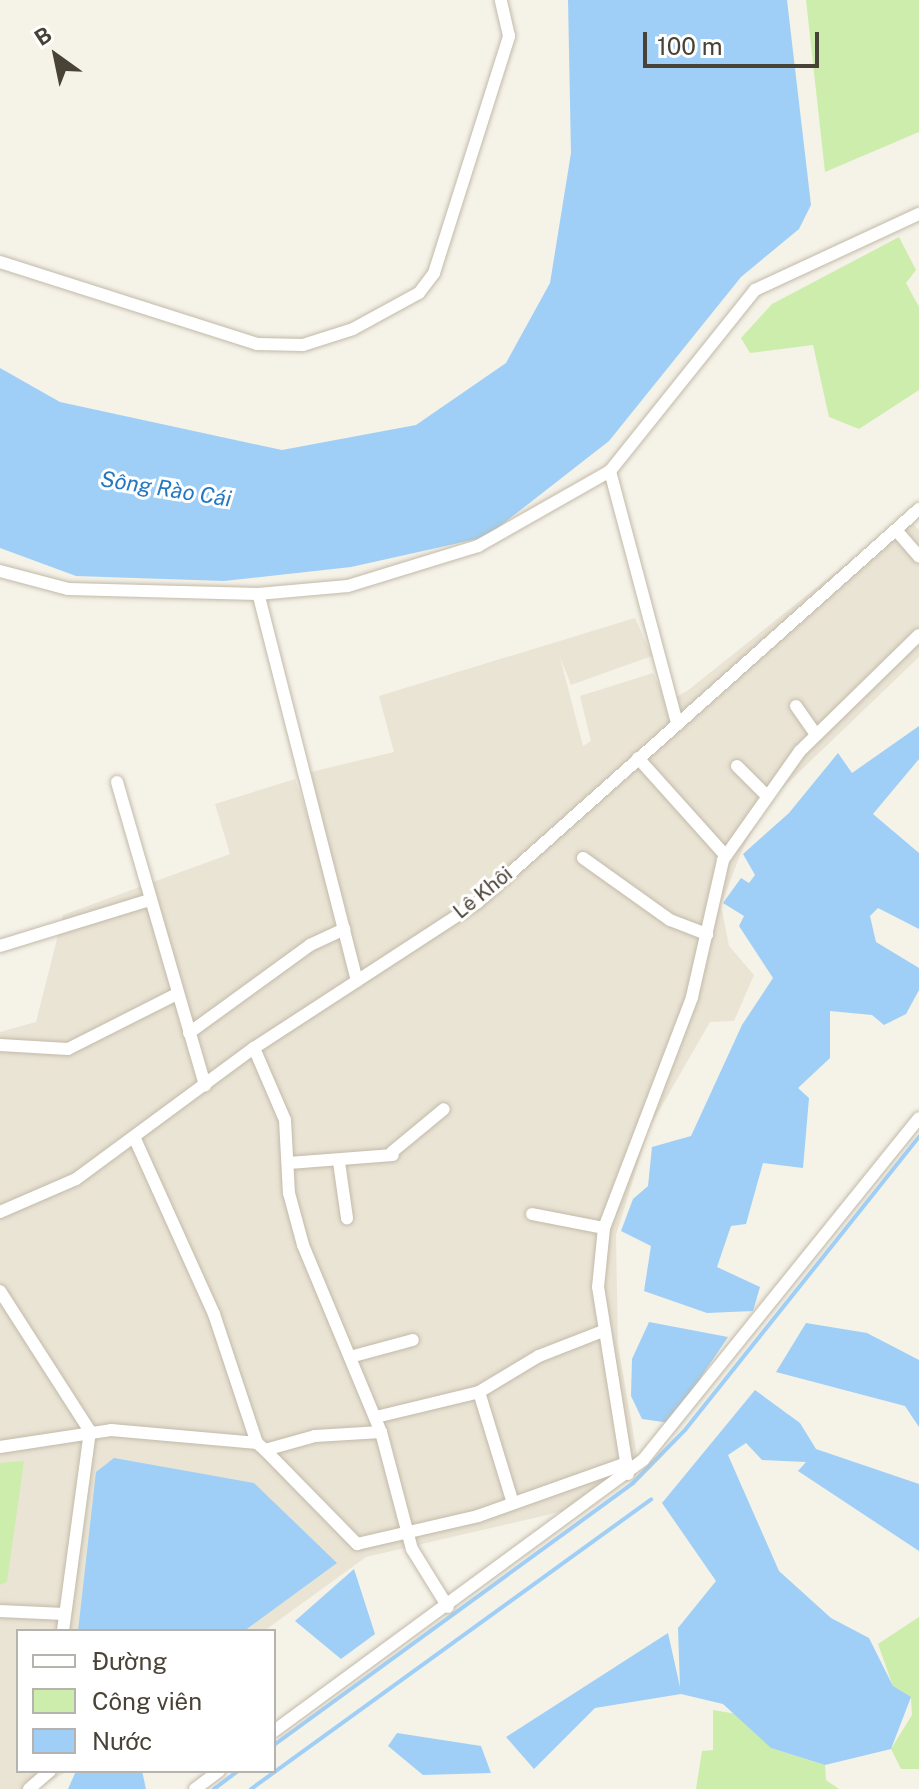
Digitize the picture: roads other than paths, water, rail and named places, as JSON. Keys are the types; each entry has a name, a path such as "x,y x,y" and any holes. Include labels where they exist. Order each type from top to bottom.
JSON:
{"street":[{"path":"0,262 268,346 303,345 353,329 419,293 434,273 509,36 501,0"},
{"path":"0,571 68,589 258,594 348,586 478,546 610,471 755,290 919,214"},
{"path":"610,471 677,723"},
{"name":"Lê Khôi","path":"0,1212 76,1179 135,1139 254,1048 478,902 919,509"},
{"path":"896,530 919,556"},
{"path":"258,594 357,981"},
{"path":"628,1468 603,1331 604,1228 684,1019 725,855 766,795 816,735 919,635"},
{"path":"796,706 816,735"},
{"path":"638,758 725,855"},
{"path":"737,766 766,795"},
{"path":"117,782 146,901 205,1085"},
{"path":"583,858 670,920 707,934"},
{"path":"0,946 146,901"},
{"path":"189,1033 310,945 345,929"},
{"path":"0,1045 68,1049 175,995"},
{"path":"254,1048 280,1098 297,1225 376,1417 408,1534 448,1607"},
{"path":"289,1163 339,1162 392,1153 444,1109"},
{"path":"276,1730 448,1607 628,1468 725,1365 919,1118"},
{"path":"135,1139 214,1314 261,1447 352,1541 408,1534 628,1468"},
{"path":"339,1162 347,1218"},
{"path":"532,1214 604,1228"},
{"path":"0,1291 90,1431 63,1629"},
{"path":"376,1417 479,1392 539,1356 603,1331"},
{"path":"350,1357 413,1340"},
{"path":"479,1392 513,1503"},
{"path":"0,1447 90,1431 261,1447 315,1436 381,1432"},
{"path":"0,1611 64,1614"},
{"path":"29,1789 48,1773"},
{"path":"195,1789 216,1773"}],"water":[{"name":"Sông Rào Cái","path":"568,0 787,0 811,205 799,229 741,277 609,441 486,537 351,567 224,581 76,576 0,548 0,368 60,402 282,450 416,425 506,363 550,283 571,153"},
{"path":"919,726 919,759 873,814 919,853 919,929 878,908 870,916 876,942 919,968 919,990 906,1014 884,1025 872,1015 830,1011 830,1058 798,1088 809,1098 803,1168 763,1163 746,1224 731,1226 717,1267 760,1287 753,1311 707,1313 644,1291 651,1246 621,1231 633,1199 648,1186 652,1147 691,1136 742,1025 773,978 739,926 744,916 723,903 741,878 749,883 755,875 743,854 789,813 838,753 852,773"},
{"path":"649,1322 728,1337 670,1423 642,1419 631,1396 632,1359"},
{"path":"806,1323 867,1333 919,1360 919,1427 905,1406 776,1372"},
{"path":"755,1390 800,1423 816,1449 919,1484 919,1551 798,1471 806,1462 762,1460 746,1443 728,1455 779,1571 831,1618 869,1638 893,1686 911,1697 891,1749 825,1765 771,1748 723,1704 681,1694 595,1708 534,1769 506,1737 668,1633 680,1687 678,1628 716,1581 662,1503"},
{"path":"114,1458 254,1483 337,1563 247,1629 78,1629 96,1472"},
{"path":"354,1569 375,1634 341,1659 295,1621"},
{"path":"397,1733 481,1746 491,1773 423,1775 388,1746"},
{"path":"75,1773 142,1773 146,1789 68,1789"}],"waterway":[{"path":"276,1744 633,1483 685,1430 919,1137"},
{"path":"276,1771 651,1499"},
{"path":"214,1789 235,1773"},
{"path":"251,1789 273,1773"}]}
